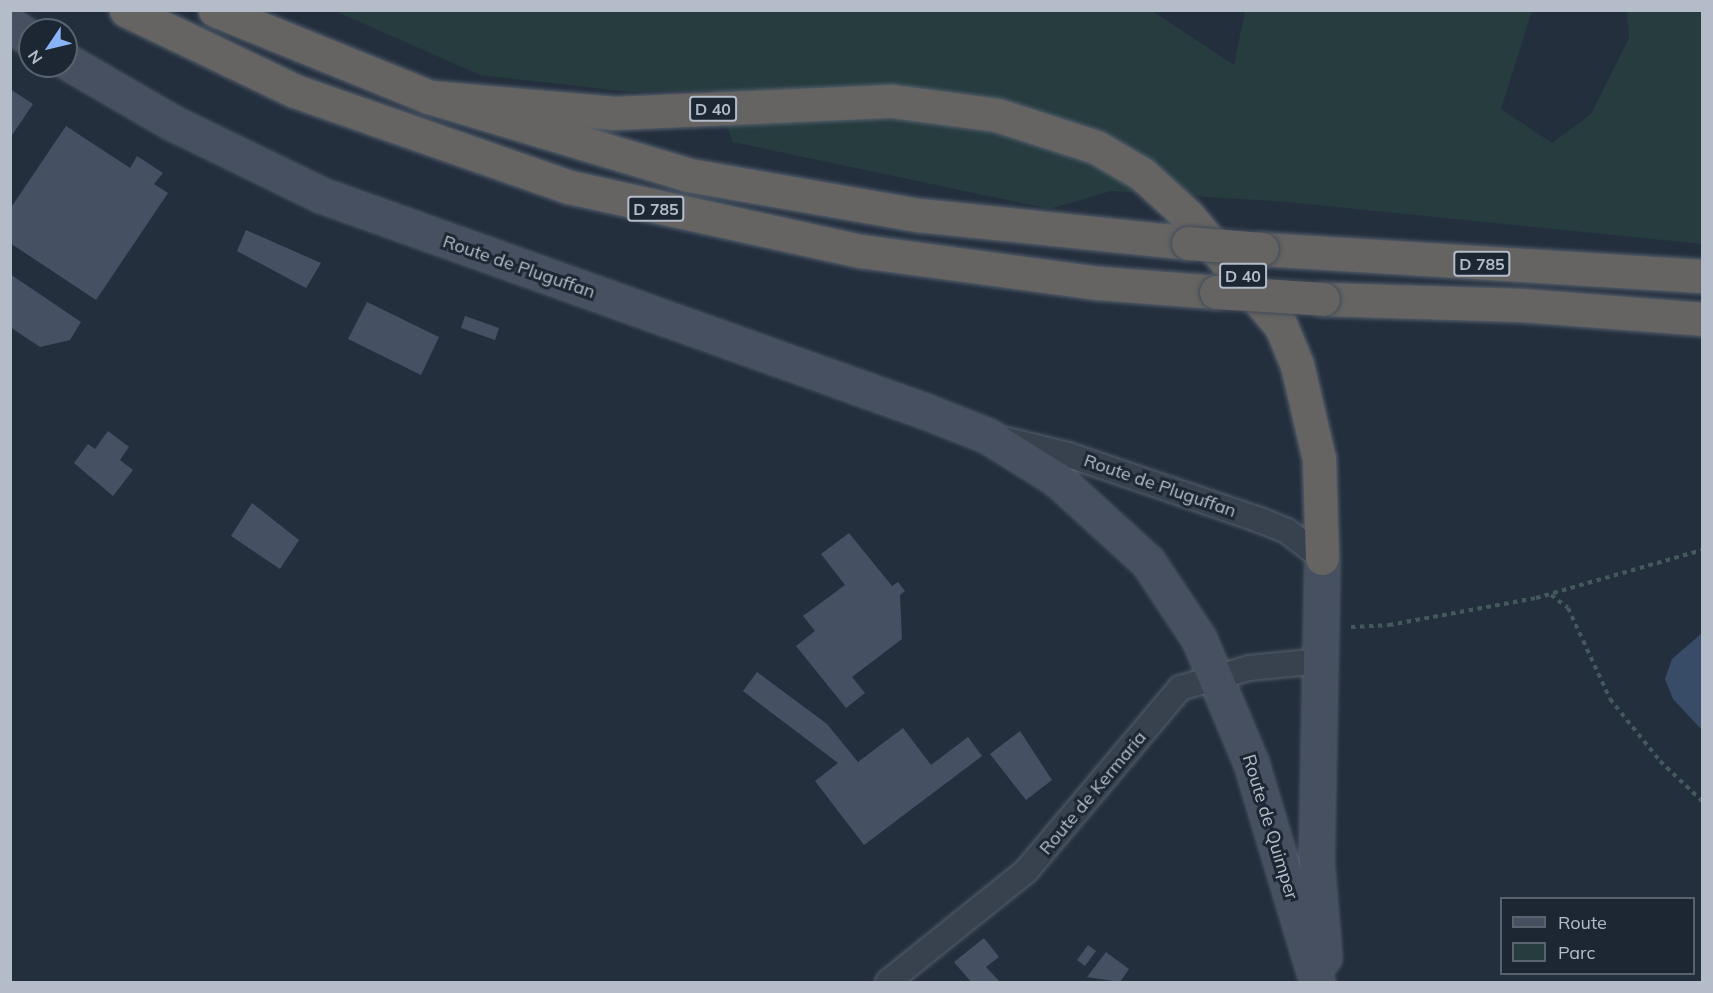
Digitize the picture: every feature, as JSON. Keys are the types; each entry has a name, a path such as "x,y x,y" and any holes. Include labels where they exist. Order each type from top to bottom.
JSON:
{"highway":[{"name":"D 785","path":"126,10 296,91 569,187 861,251 1064,279 1216,292 1323,299 1522,305 1702,319"},
{"name":"D 785","path":"215,10 429,97 689,175 920,215 1188,243 1702,276"},
{"name":"D 40","path":"429,97 614,113 892,101 997,115 1096,147 1142,174 1188,216 1281,326 1297,366 1319,459 1322,558"}],"main road":[{"name":"Route de Pluguffan","path":"78,68 173,123 341,203 988,436 1057,479 1117,530 1184,611 1217,675"},
{"name":"D 40","path":"1322,558 1323,627 1316,859 1326,982"},
{"name":"Route de Quimper","path":"1217,675 1251,764 1317,982"}],"street":[{"name":"Route de Pluguffan","path":"988,436 1069,455 1260,520 1287,531 1322,558"},
{"name":"Route de Kermaria","path":"888,982 1026,871 1180,688 1217,675 1321,661"}],"path":[{"path":"1323,627 1389,625 1550,595 1702,550"},
{"path":"1550,595 1568,608 1610,699 1660,761 1702,801"}],"green space":[{"path":"335,11 1152,11 1234,65 1245,11 1532,11 1501,109 1552,143 1591,114 1629,38 1627,11 1702,11 1702,244 1287,202 1111,191 1050,209 733,142 713,90 630,92 480,75"}],"water":[{"path":"1702,633 1702,730 1673,699 1665,679 1672,659"}],"building":[{"path":"10,89 33,104 10,138"},
{"path":"66,126 130,168 137,156 163,173 154,184 168,193 96,300 10,243 10,209"},
{"path":"246,230 321,263 306,288 237,251"},
{"path":"10,274 81,322 70,340 40,347 10,327"},
{"path":"367,302 439,337 421,375 348,339"},
{"path":"465,316 499,328 495,340 461,328"},
{"path":"108,431 129,447 120,460 133,470 113,496 74,463 88,444 95,449"},
{"path":"252,503 299,540 280,569 231,536"},
{"path":"849,533 892,586 898,582 905,591 900,595 902,639 852,677 865,693 846,708 796,646 815,631 803,616 845,585 821,554"},
{"path":"757,672 827,724 858,762 903,728 931,765 968,737 982,756 864,845 815,781 838,763 743,691"},
{"path":"1020,731 1052,780 1026,800 990,754"},
{"path":"984,938 999,957 986,967 1000,982 971,982 954,962"},
{"path":"1088,945 1096,951 1085,966 1077,960"},
{"path":"1106,952 1129,969 1120,982 1087,977"}]}
